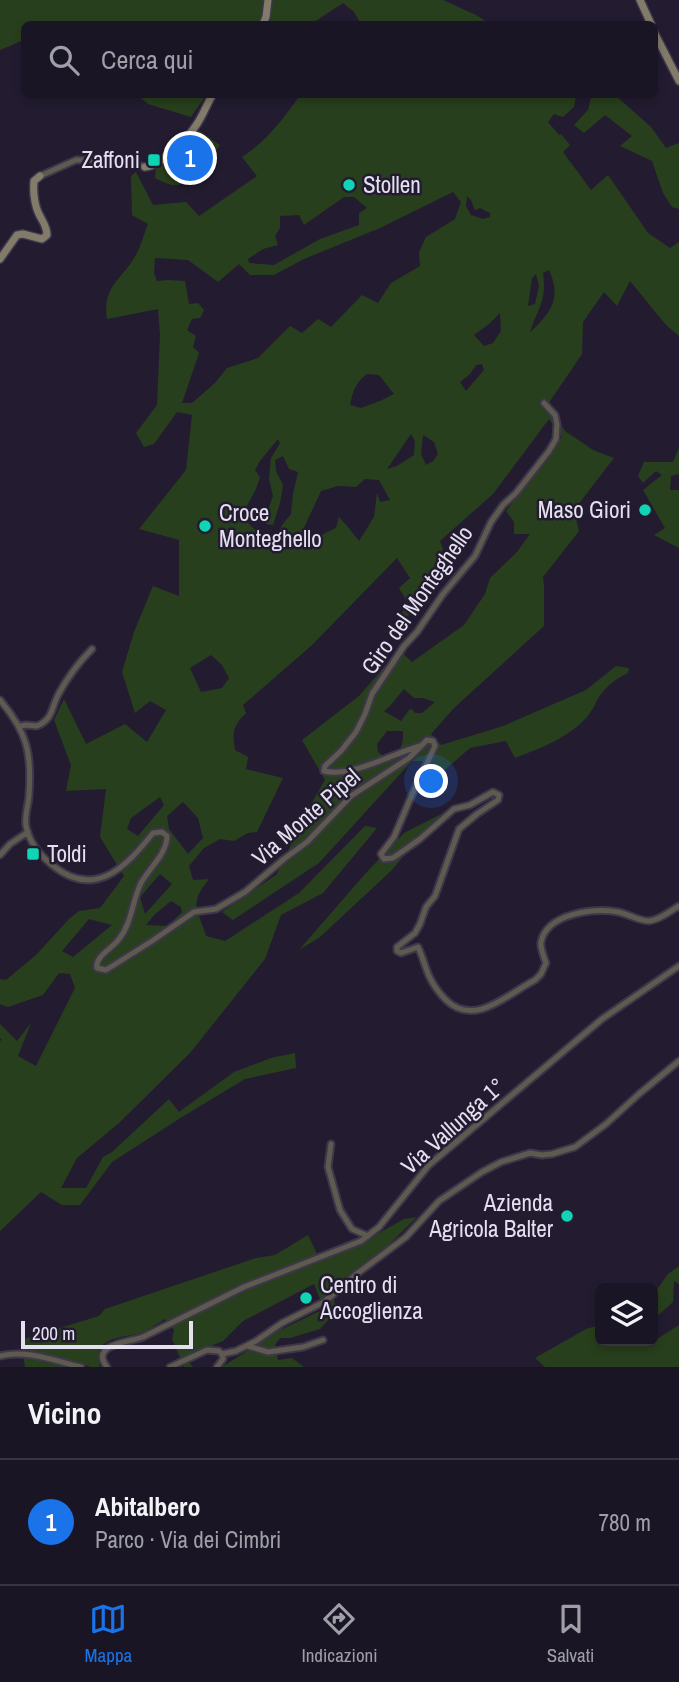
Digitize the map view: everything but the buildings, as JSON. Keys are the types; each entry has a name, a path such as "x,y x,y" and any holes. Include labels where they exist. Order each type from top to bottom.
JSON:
{"street":[{"path":"264,21 268,0"},
{"path":"640,0 650,21"},
{"path":"658,40 679,80"},
{"path":"0,259 16,236 23,234 42,239 47,235 48,230 34,199 34,181 40,176 76,160 121,160 145,167 158,163 196,126 212,98"},
{"name":"Giro del Monteghello","path":"421,746 363,767 331,773 324,771 325,766 356,732 372,694 404,646 475,556 491,522 549,451 556,439 556,424 555,415 544,403"},
{"path":"20,726 37,726 49,719 58,695 78,663 92,649"},
{"path":"0,701 20,726 30,753 26,816 28,832 10,844 0,855"},
{"path":"421,746 428,740 433,741 435,746 394,837 381,854 384,859 393,858 420,839 454,809 470,805 493,792 499,795 498,800 459,830 435,896 426,907 420,925 415,933 397,947 397,951 401,953 418,947 430,978 438,992 450,1004 467,1010 486,1009 535,980 546,963 540,945 545,932 567,917 586,912 608,911 647,921 657,919 679,906"},
{"name":"Via Monte Pipel","path":"28,832 40,854 60,871 72,878 92,881 128,862 153,833 162,832 167,836 167,846 139,886 125,931 112,947 98,958 97,968 106,970 194,912 216,909 245,892 307,842 351,796 410,758 421,746"},
{"name":"Via Vallunga 1°","path":"107,1367 103,1357 110,1345 143,1337 236,1290 361,1241 379,1227 429,1165 602,1019 679,966"},
{"path":"170,1367 207,1350 236,1352 282,1323 324,1302 406,1237 439,1201 454,1190 501,1162 530,1153 552,1154 575,1147 679,1061"},
{"path":"331,1144 328,1167 340,1210 352,1229 368,1236"},
{"path":"247,1346 268,1352 303,1347 323,1340"},
{"path":"218,1367 223,1359 222,1353"},
{"path":"0,1356 33,1356 81,1367"}],"green space":[{"path":"0,0 443,0 485,21 359,21 354,12 343,3 316,21 21,21 21,41 0,50"},
{"path":"141,98 204,98 191,117 148,104"},
{"path":"298,98 576,98 574,107 563,117 554,114 548,122 570,145 563,152 591,190 608,175 648,233 670,248 679,242 679,336 666,325 630,281 617,306 604,292 583,322 582,354 548,404 565,431 593,450 614,458 574,510 579,531 543,577 544,626 454,708 431,734 441,745 503,726 586,690 616,666 629,668 628,673 605,689 580,724 563,737 535,750 515,758 506,741 470,748 440,774 424,761 412,761 319,863 233,920 222,912 277,874 325,780 302,740 359,696 399,650 412,662 464,625 485,594 490,578 517,552 530,534 514,534 514,522 506,511 562,437 549,419 493,494 440,541 443,549 436,562 441,571 434,590 413,612 395,624 408,603 399,588 410,578 397,558 311,646 243,705 246,713 234,730 235,750 248,757 246,769 283,778 257,832 248,833 234,841 220,839 204,848 189,866 193,880 209,879 197,900 206,936 225,941 299,893 365,826 377,828 323,893 281,915 265,959 190,1053 119,1123 77,1158 61,1188 86,1188 103,1157 112,1152 169,1099 179,1112 234,1072 271,1058 295,1053 296,1068 245,1079 182,1117 112,1162 80,1205 62,1205 41,1192 0,1231 0,1024 17,1041 31,1023 18,1056 36,1066 75,988 70,974 59,973 43,995 8,1007 0,1004 0,979 6,980 36,955 79,911 100,908 124,876 100,837 106,789 66,791 71,765 54,720 64,699 86,744 125,724 147,742 166,710 150,701 135,713 122,672 134,632 153,586 179,596 179,540 139,529 186,470 192,415 177,412 154,444 144,447 136,433 157,405 160,335 158,309 107,319 106,308 110,291 131,264 148,224 132,215 131,176 136,172 153,205 186,202 199,216 257,176 242,157 281,121","holes":["453,192 461,202 455,219 426,237 419,252 420,266 391,283 378,303 362,295 331,327 318,319 302,333 290,326 258,358 227,368 215,383 192,403 182,403 199,353 193,347 196,336 187,330 192,319 200,318 204,310 198,303 189,304 185,281 157,281 154,273 155,258 188,260 218,282 239,264 250,275 274,275 304,259 380,228","467,196 475,210 480,208 490,213 490,217 483,219 471,215 466,206","344,197 354,197 367,208 359,213 359,225 320,239 274,265 249,263 248,259 263,249 278,245 275,236 280,228 280,216 299,215 304,225","549,270 553,280 554,297 549,311 530,332 544,291 543,273","536,274 539,286 535,304 528,306 532,278","500,313 501,331 493,343 484,346 474,335","482,364 484,370 466,391 460,382 476,365","367,374 379,375 394,394 361,408 350,405 357,384","411,434 415,441 414,455 387,469","423,435 434,442 438,454 426,465 421,454","278,439 280,443 271,458 269,479 273,496 266,516 266,524 273,525 283,485 276,471 275,460 283,456 289,469 298,472 291,514 276,539 263,548 244,511 260,477 255,470","365,479 379,480 390,500 380,502 377,493 374,517 359,541 339,517 336,528 315,538 301,534 321,491 338,486 356,487","211,655 222,665 229,678 222,688 201,692 190,668","404,689 414,698 435,702 422,713 409,710 401,721 384,711","387,731 403,731 400,750 383,756 378,752 377,744","160,797 164,805 138,836 127,829 131,818","183,802 198,818 203,838 188,854 169,829 167,816","160,874 172,884 145,914 140,897","171,901 181,907 182,912 168,926 146,925","89,919 112,925 73,957 62,951"]},
{"path":"591,98 618,98 651,127 666,148 679,143 679,209 672,207 663,193 652,161 620,146 632,136 605,115 584,133 574,125 588,110"},
{"path":"197,129 220,145 207,163 184,183 169,184 155,178 156,168"},
{"path":"679,448 679,474 671,476 670,490 679,490 679,548 654,535 665,528 643,490 662,475 656,471 643,483 638,476 644,462 673,462"},
{"path":"441,814 392,870 320,937 299,950 404,833"},
{"path":"417,1217 334,1299 336,1311 320,1329 290,1338 280,1338 275,1345 278,1360 292,1358 304,1367 222,1367 278,1331 324,1309 314,1284 243,1321 223,1341 185,1357 193,1367 184,1367 172,1339 174,1330 165,1319 143,1332 116,1338 104,1344 100,1349 100,1367 77,1363 71,1367 25,1367 21,1340 99,1316 105,1309 256,1258 275,1255 308,1235 320,1260 361,1243 404,1219"},
{"path":"679,1266 679,1284 674,1281 673,1302 658,1316 658,1288 668,1274"},
{"path":"679,1325 679,1367 545,1367 535,1358 595,1326 595,1346 658,1346 658,1338"}],"place":[{"name":"Abitalbero","path":"190,158"},
{"name":"Zaffoni","path":"154,160"},
{"name":"Stollen","path":"349,185"},
{"name":"Maso Giori","path":"645,510"},
{"name":"Croce Monteghello","path":"205,526"},
{"name":"Toldi","path":"33,854"},
{"name":"Azienda Agricola Balter","path":"567,1216"},
{"name":"Centro di Accoglienza","path":"306,1298"}]}
